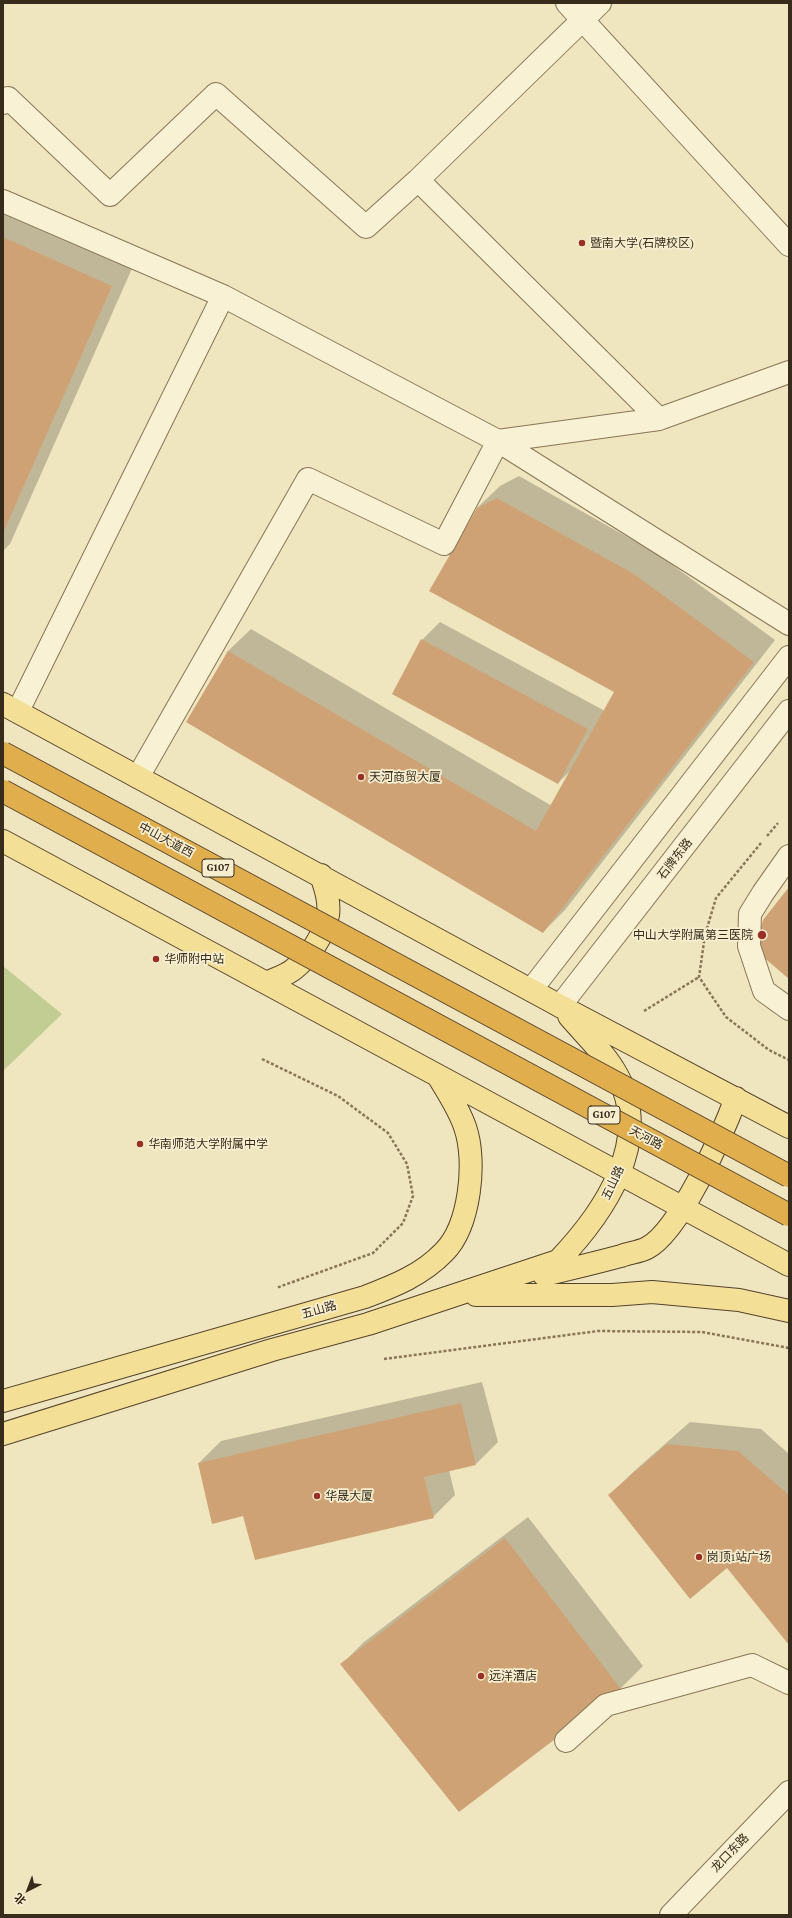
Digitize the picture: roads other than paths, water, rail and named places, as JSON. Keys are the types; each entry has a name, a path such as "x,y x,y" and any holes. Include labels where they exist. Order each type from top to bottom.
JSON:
{"highway":[{"name":"中山大道西","path":"3,753 789,1176"},
{"name":"天河路","path":"3,791 789,1215"}],"main road":[{"path":"10,708 321,875 560,1006 789,1127"},
{"path":"3,841 789,1265"},
{"path":"266,983 293,970 310,953 320,934 328,914 327,896 321,875"},
{"name":"五山路","path":"3,1434 272,1350 368,1324 558,1261 573,1246 604,1203 619,1173 627,1147 630,1123 626,1096 617,1074 560,1006"},
{"name":"五山路","path":"3,1401 365,1297 396,1285 422,1271 445,1252 458,1234 465,1212 470,1181 469,1148 466,1128 438,1076"},
{"name":"五山路","path":"457,1295 593,1263 647,1248 667,1231 683,1208 713,1151 736,1098"},
{"path":"457,1295 612,1295 652,1292 739,1300 789,1312"}],"street":[{"path":"568,3 789,245"},
{"path":"5,98 110,195 216,94 366,227 418,180 600,3"},
{"path":"418,180 659,419"},
{"path":"3,201 223,296 498,441 789,624"},
{"path":"10,708 223,296"},
{"path":"498,441 659,419 789,372"},
{"path":"138,777 308,479 444,544 498,441"},
{"path":"531,990 789,657"},
{"name":"石牌东路","path":"560,1006 789,711"},
{"path":"789,856 750,914 749,946 764,991 789,1009"},
{"path":"566,1741 606,1705 752,1665 789,1683"},
{"name":"龙口东路","path":"671,1915 789,1792"}],"place":[{"name":"暨南大学(石牌校区)","path":"582,243"},
{"name":"天河商贸大厦","path":"361,777"},
{"name":"中山大学附属第三医院","path":"762,935"},
{"name":"华师附中站","path":"156,959"},
{"name":"华南师范大学附属中学","path":"140,1144"},
{"name":"华晟大厦","path":"317,1496"},
{"name":"岗顶1站广场","path":"699,1557"},
{"name":"远洋酒店","path":"481,1676"}]}
